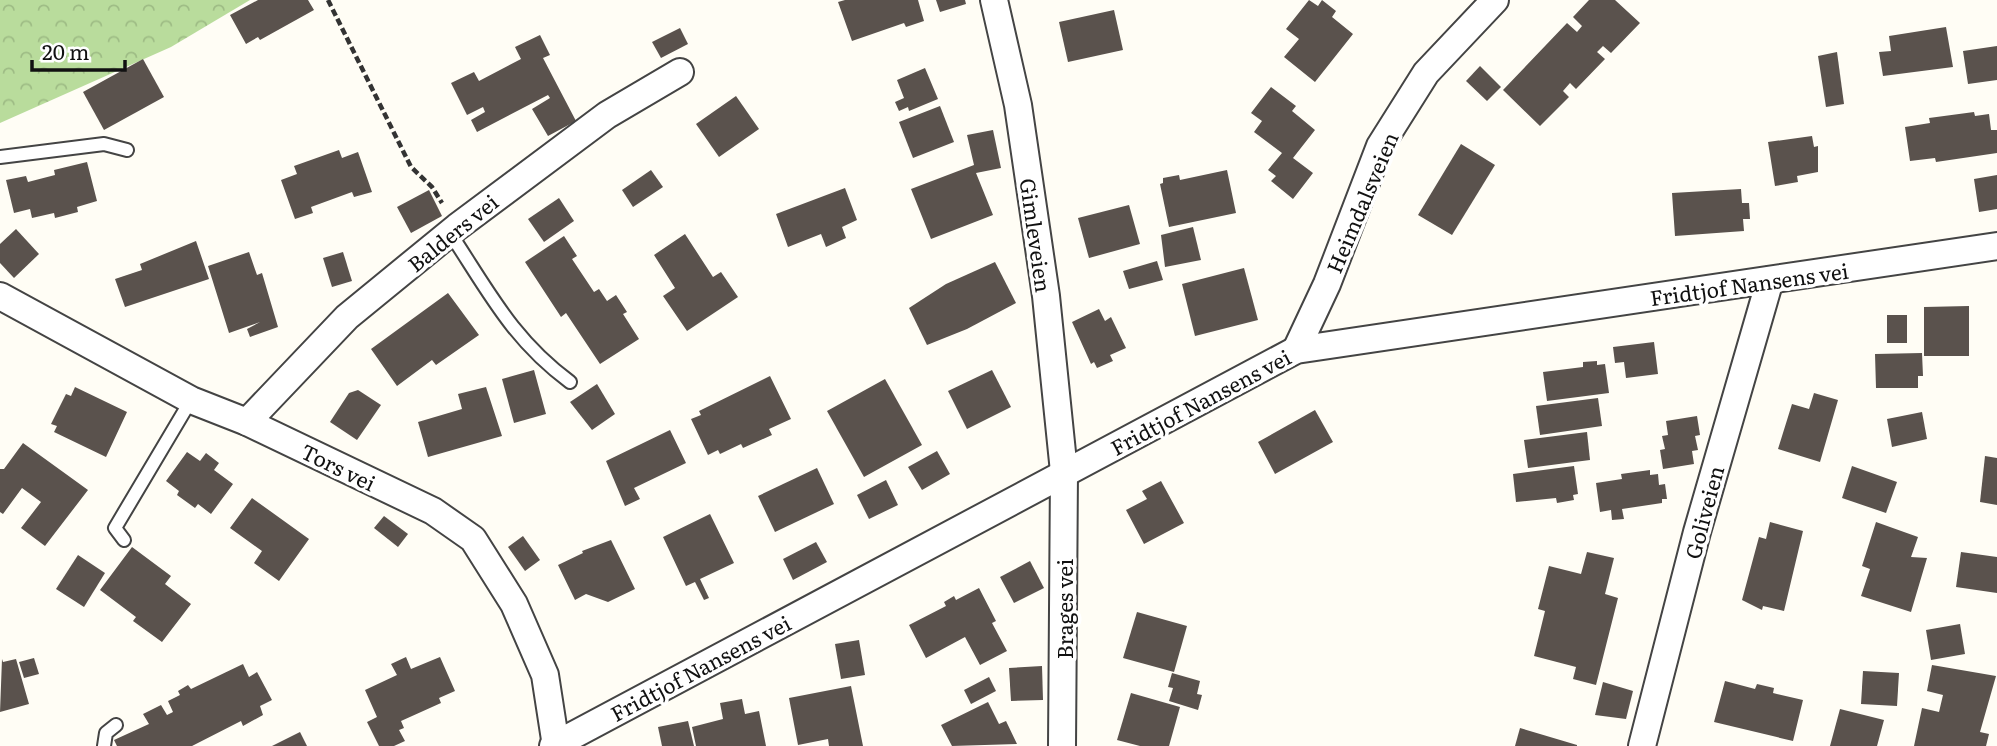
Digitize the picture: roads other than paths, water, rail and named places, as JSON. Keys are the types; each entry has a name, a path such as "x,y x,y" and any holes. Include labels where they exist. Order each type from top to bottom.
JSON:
{"street":[{"name":"Gimleveien","path":"994,0 1018,105 1046,296 1064,472"},
{"name":"Heimdalsveien","path":"1296,350 1327,284 1380,146 1426,73 1495,0"},
{"name":"Balders vei","path":"247,422 347,317 454,230 607,115 680,72"},
{"name":"Fridtjof Nansens vei","path":"555,745 1296,350 1997,246"},
{"name":"Goliveien","path":"1642,746 1697,532 1770,279"},
{"name":"Tors vei","path":"0,296 191,400 247,422 433,511 473,539 514,604 545,675 555,745"},
{"name":"Brages vei","path":"1062,746 1064,472"}],"lane":[{"path":"0,157 104,144 127,150"},
{"path":"454,230 515,334 537,358 570,382"},
{"path":"124,540 115,528 191,400"},
{"path":"104,746 106,733 116,724"}]}
